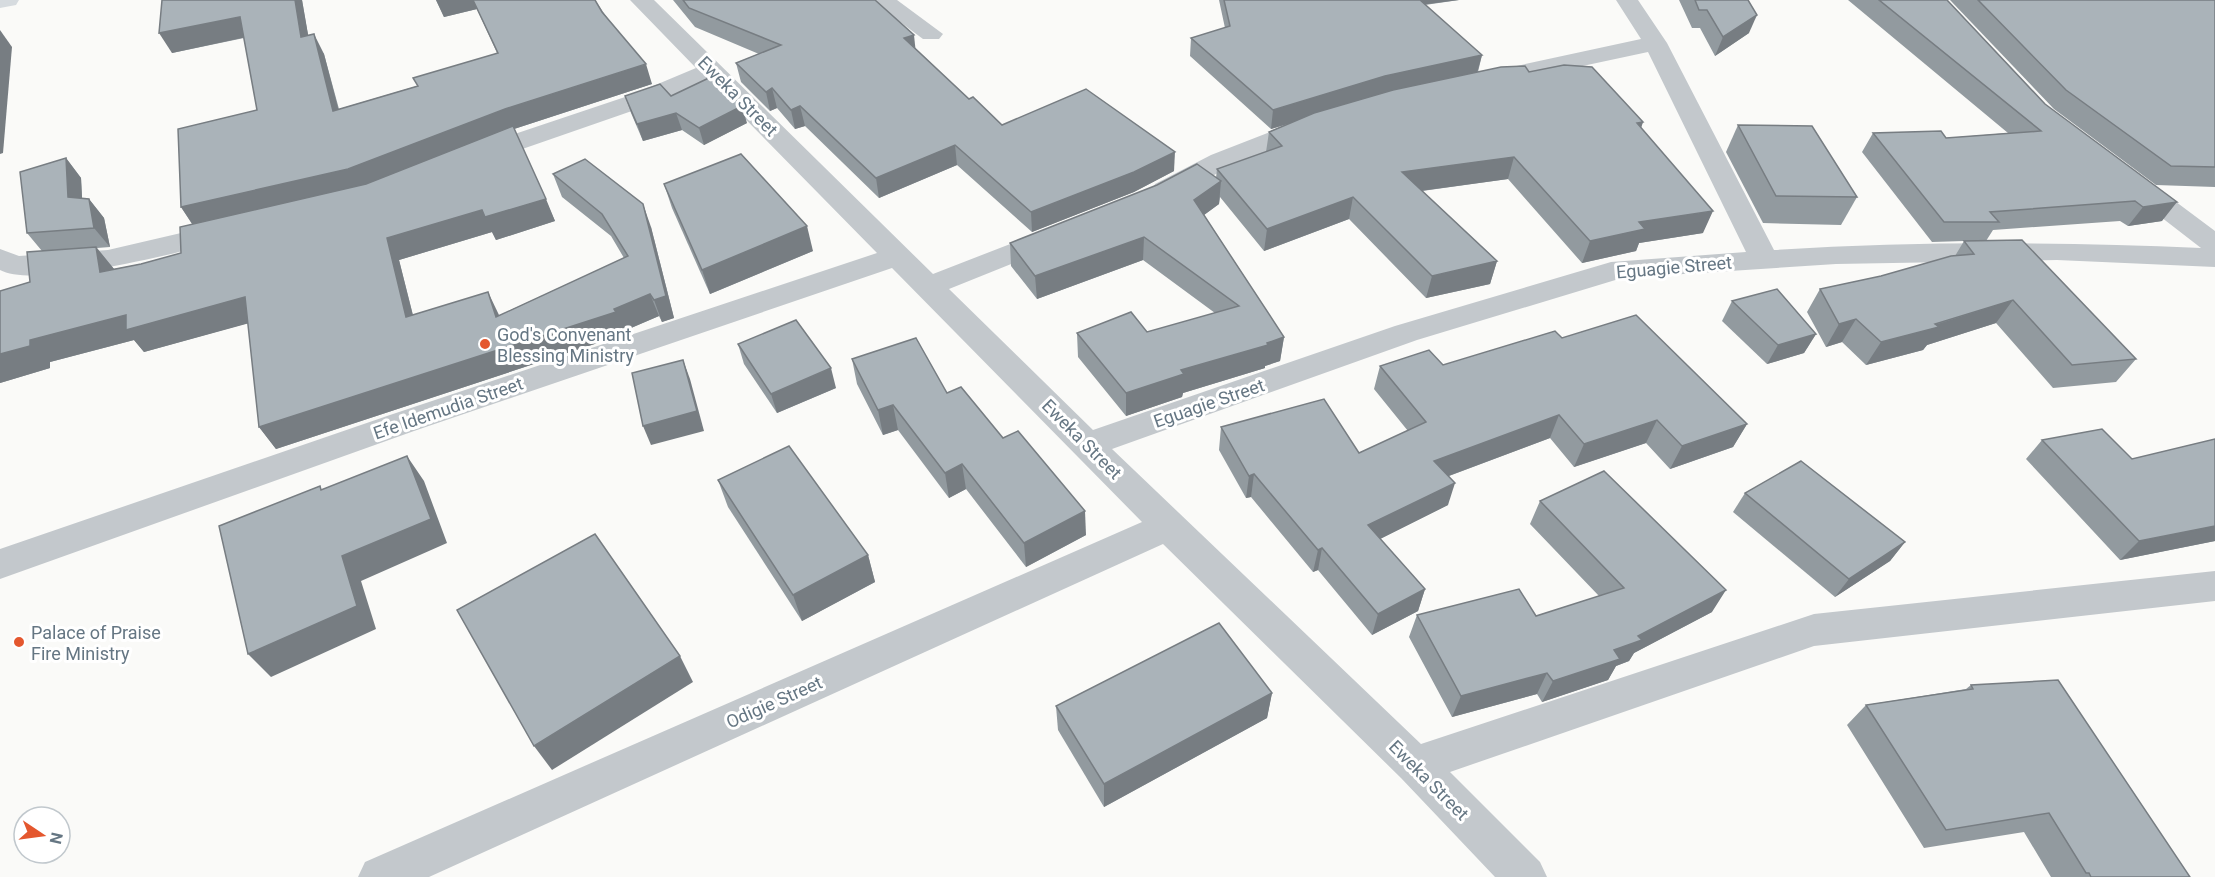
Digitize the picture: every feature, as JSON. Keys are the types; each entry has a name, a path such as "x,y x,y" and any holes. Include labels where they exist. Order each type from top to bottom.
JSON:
{"main road":[{"path":"0,1 8,0"}],"street":[{"name":"Eweka Street","path":"641,0 1168,526 1415,765 1525,877"},
{"path":"882,0 931,34"},
{"path":"1627,0 1655,43 1765,260"},
{"path":"1462,85 1655,43"},
{"path":"453,165 516,140 643,99 713,70"},
{"path":"1145,200 1220,160 1301,128 1332,119"},
{"path":"2120,173 2215,245"},
{"path":"0,258 15,266 108,259 244,227"},
{"path":"928,286 1069,231"},
{"name":"Eguagie Street","path":"1088,445 1406,333 1621,269 1836,255 2057,251 2215,258"},
{"name":"Efe Idemudia Street","path":"0,564 414,419 897,256"},
{"name":"Odigie Street","path":"380,877 1168,526"},
{"path":"1415,765 1814,630 2215,586"}],"building":[{"path":"162,0 295,0 301,37 314,34 333,111 418,86 413,78 498,53 473,0 595,0 602,12 646,64 505,109 348,169 181,207 178,129 257,110 240,17 159,33"},
{"path":"683,0 875,0 914,35 904,38 969,99 973,97 1002,125 1086,89 1175,152 1134,172 1031,212 955,145 876,178 800,106 791,110 772,88 766,92 736,63 781,45 689,8"},
{"path":"1224,0 1420,0 1482,55 1385,76 1273,110 1191,38 1230,26"},
{"path":"1695,0 1748,0 1757,15 1723,37 1707,10 1699,10"},
{"path":"1879,0 1947,0 2045,104 2177,202 2143,207 2135,201 1990,212 1999,222 1944,222 1873,133 1941,131 1946,138 2041,131"},
{"path":"1978,0 2215,0 2215,167 2171,166 2066,90"},
{"path":"1564,65 1592,67 1643,122 1637,123 1713,211 1639,222 1645,229 1590,241 1514,157 1402,172 1497,261 1432,276 1353,197 1267,229 1217,169 1282,146 1269,132 1314,113 1393,90 1501,67 1525,66 1529,72"},
{"path":"713,76 742,106 699,128 676,113 637,124 625,96 660,84 671,96"},
{"path":"1738,125 1812,126 1857,197 1776,196"},
{"path":"513,126 546,199 485,217 482,210 387,238 406,317 488,292 496,317 628,256 602,214 553,174 585,159 643,204 666,296 654,300 650,294 614,309 616,312 259,427 245,297 126,330 126,315 30,340 30,346 0,354 0,291 30,282 27,252 96,247 100,272 141,264 181,253 180,227 366,184"},
{"path":"741,154 807,226 702,270 664,184"},
{"path":"66,158 68,197 89,199 94,228 27,233 20,172"},
{"path":"1197,164 1221,181 1194,200 1284,337 1267,343 1268,345 1181,370 1184,374 1126,393 1077,333 1131,312 1147,332 1239,306 1144,237 1035,276 1010,243 1157,185"},
{"path":"2022,240 2136,359 2072,365 2013,300 1935,324 1939,327 1881,342 1856,319 1839,324 1820,289 1881,276 1951,256 1974,254 1964,241"},
{"path":"1777,289 1816,334 1778,345 1732,301"},
{"path":"1636,315 1747,424 1682,446 1657,420 1584,444 1559,415 1434,461 1455,483 1368,525 1425,589 1378,614 1322,548 1318,550 1254,474 1249,476 1221,427 1324,399 1359,453 1426,422 1380,366 1429,350 1443,365 1555,331 1562,338"},
{"path":"796,320 831,368 771,394 738,344"},
{"path":"916,338 947,393 961,387 1003,438 1018,431 1085,511 1024,543 962,464 945,473 893,405 878,410 852,359"},
{"path":"683,360 697,411 643,426 632,373"},
{"path":"2102,429 2132,459 2215,439 2215,526 2139,541 2042,440"},
{"path":"789,446 868,555 793,595 718,480"},
{"path":"407,456 431,519 342,556 357,606 248,654 219,526 320,486 321,490"},
{"path":"1801,461 1905,542 1849,579 1745,493"},
{"path":"1604,471 1726,590 1638,636 1642,640 1614,650 1620,659 1553,681 1547,673 1461,696 1417,615 1519,589 1536,616 1624,588 1540,501"},
{"path":"595,534 680,656 534,746 457,610"},
{"path":"1219,623 1272,693 1104,784 1056,706"},
{"path":"2058,680 2190,877 2091,877 2089,873 2086,873 2049,813 1946,830 1866,705 1973,689 1971,685"}],"place":[{"name":"God's Convenant Blessing Ministry","path":"485,344"},
{"name":"Palace of Praise Fire Ministry","path":"19,642"}]}
